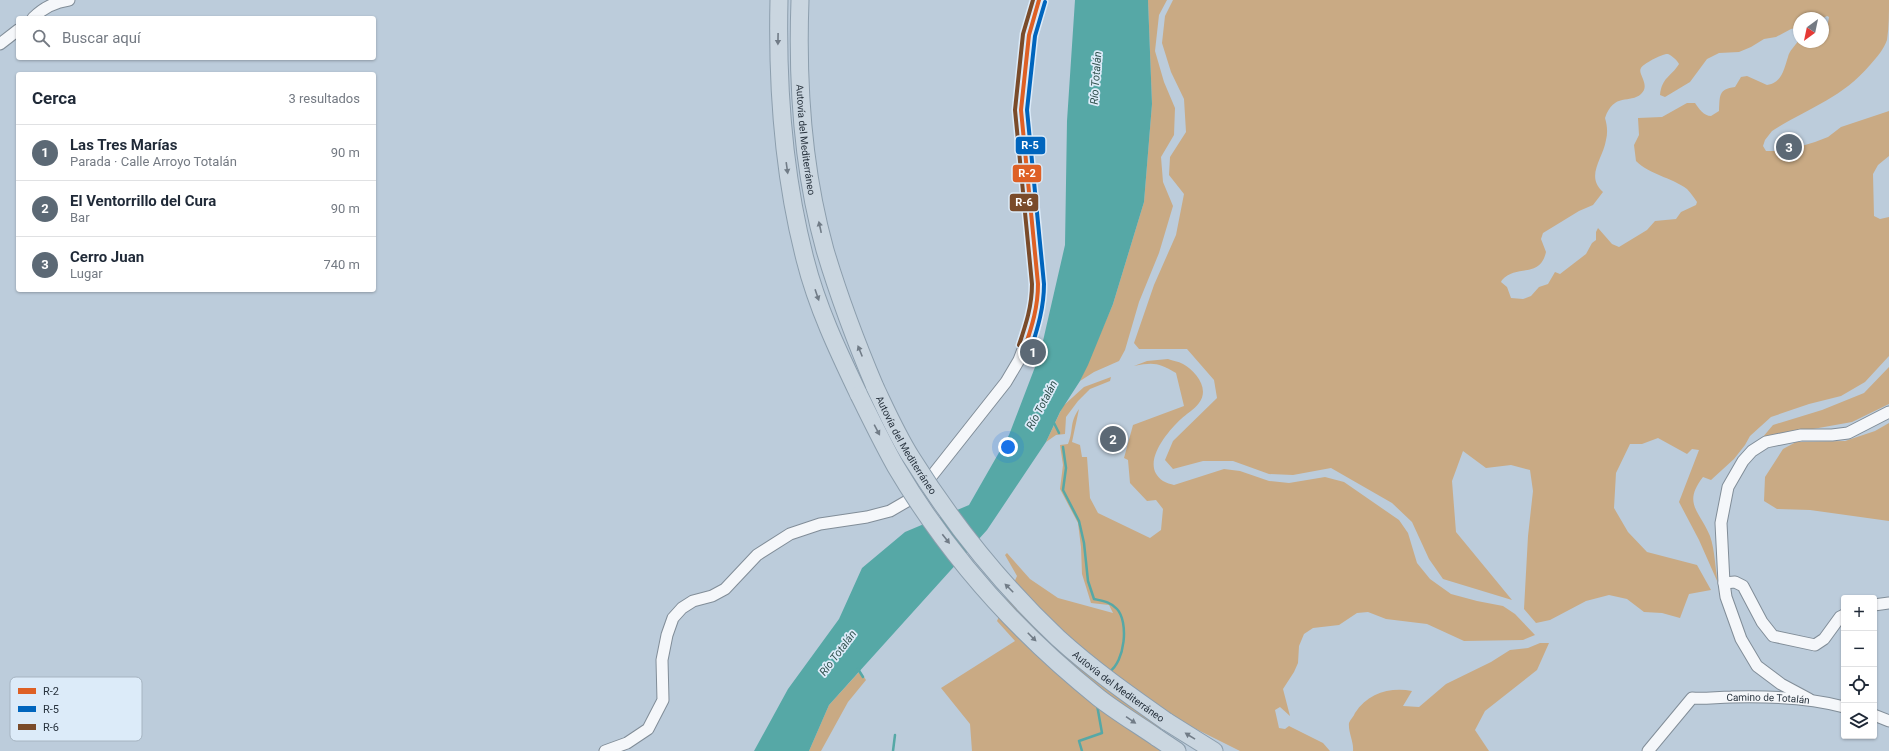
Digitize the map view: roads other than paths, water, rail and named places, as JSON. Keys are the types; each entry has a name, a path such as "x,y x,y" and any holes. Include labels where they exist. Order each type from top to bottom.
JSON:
{"highway":[{"name":"Autovía del Mediterráneo","path":"779,0 777,57 782,135 792,200 805,261 829,330 859,395 896,467 936,526 985,591 1099,698 1177,751"},
{"name":"Autovía del Mediterráneo","path":"800,0 798,48 804,131 812,189 825,248 847,319 874,387 910,456 950,515 1002,581 1059,638 1111,682 1166,721 1214,751"}],"street":[{"path":"36,16 58,1 69,0"},
{"path":"605,751 627,743 648,729 663,700 662,660 667,635 673,618 682,608 693,601 712,596 725,589 757,555 790,534 820,524 866,517 890,511 909,500 923,487 1006,382 1020,360 1034,321 1038,302 1038,284 1021,110 1029,35 1039,0"},
{"path":"0,44 16,32"},
{"path":"1809,699 1781,684 1757,666 1741,638 1726,597 1724,583 1721,523 1728,487 1740,466 1752,451 1766,442 1787,437 1848,433 1889,412"},
{"path":"1724,583 1735,582 1742,586 1762,622 1773,636 1815,645 1824,639 1841,616"},
{"path":"1877,605 1889,604"},
{"name":"Camino de Totalán","path":"1648,751 1692,698 1708,700 1731,697 1809,699 1841,706"},
{"path":"1877,716 1889,721"}],"water":[{"name":"Río Totalán","path":"1075,0 1148,0 1152,104 1144,202 1113,304 1088,365 1080,381 1060,412 1046,442 987,530 829,705 809,751 754,751 788,689 839,619 862,568 905,532 969,505 1009,435 1040,354 1065,245 1067,121"}],"waterway":[{"path":"1053,421 1059,433"},
{"path":"1063,447 1066,468 1063,490 1079,521 1084,543 1088,581 1094,599 1107,602 1115,607 1121,615 1123,623 1124,642 1122,651 1119,660 1109,672"},
{"path":"858,669 863,677"},
{"path":"1082,751 1079,741 1102,733 1097,705"},
{"path":"893,751 895,735"}],"place":[{"name":"Cerro Juan","path":"1789,147"},
{"name":"Las Tres Marías","path":"1033,352"},
{"name":"El Ventorrillo del Cura","path":"1113,439"}]}
